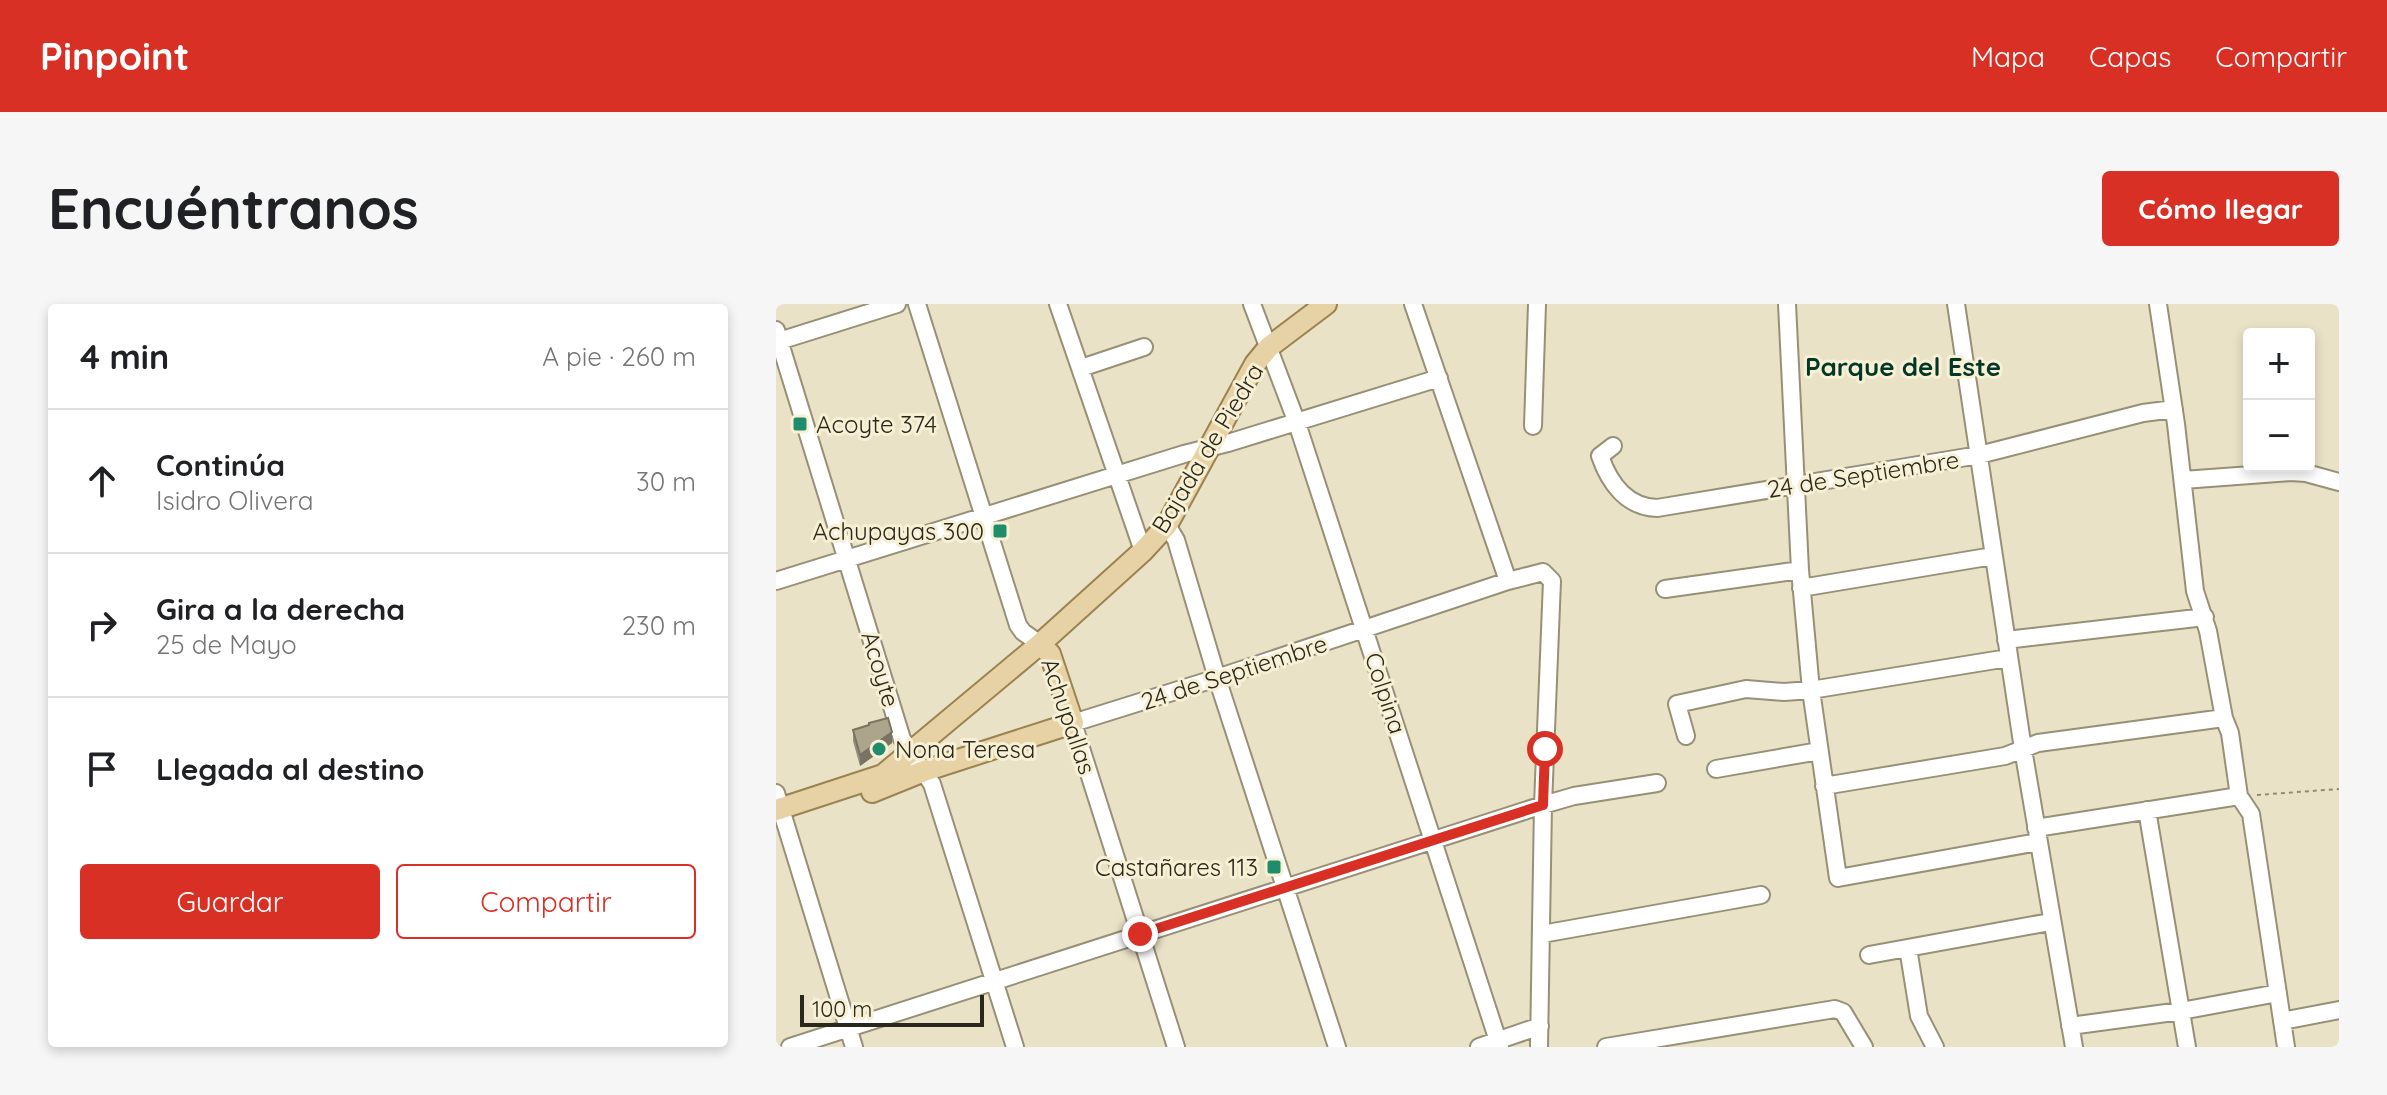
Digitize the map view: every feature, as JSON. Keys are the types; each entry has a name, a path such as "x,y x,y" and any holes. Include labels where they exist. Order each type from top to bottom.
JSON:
{"main road":[{"name":"Bajada de Piedra","path":"779,811 871,781 911,753 1040,644 1143,551 1167,525 1249,373 1269,347 1326,304"},
{"name":"Achupallas","path":"1040,644 1050,654 1073,723"},
{"name":"24 de Septiembre","path":"779,811 924,771 1073,723"}],"street":[{"path":"777,338 897,304"},
{"name":"Achupallas","path":"917,304 1018,625 1040,644"},
{"path":"1058,304 1143,551"},
{"name":"Colpina","path":"1252,304 1297,423 1499,1044"},
{"path":"1413,304 1508,581"},
{"path":"1533,426 1537,304"},
{"path":"1787,304 1801,588 1811,690 1838,878 2147,810 2239,796"},
{"path":"1956,304 2008,658 2050,922 2074,1047"},
{"path":"2158,304 2174,409 2195,591 2205,617 2224,718 2230,733 2239,796 2251,814 2286,1047"},
{"name":"Acoyte","path":"777,338 902,739 932,784 1015,1047"},
{"path":"1081,368 1144,347"},
{"path":"776,581 1439,378"},
{"name":"24 de Septiembre","path":"1613,446 1600,456 1603,464 1623,495 1646,508 1979,455 2143,413 2174,409"},
{"path":"2183,480 2291,472 2339,482"},
{"path":"1167,525 1176,540 1217,678 1337,1047"},
{"path":"1801,588 1993,556"},
{"path":"1665,589 1800,570"},
{"name":"24 de Septiembre","path":"1073,723 1543,572 1552,581 1543,805"},
{"path":"2006,640 2205,617"},
{"path":"1686,736 1677,704 1746,689 1784,692 1811,690 2008,658"},
{"path":"1824,786 2005,756 2038,743 2224,718"},
{"name":"Achupallas","path":"1073,723 1176,1047"},
{"path":"1716,769 1819,751"},
{"path":"790,1047 1543,805 1574,796 1657,783"},
{"path":"1539,1047 1543,805"},
{"path":"2147,810 2187,1047"},
{"path":"779,811 854,1047"},
{"path":"1542,934 1761,895"},
{"path":"1869,955 2050,922"},
{"path":"1908,948 1919,1016 1935,1047"},
{"path":"2070,1026 2181,1011 2278,993"},
{"path":"1606,1047 1835,1009 1843,1012 1864,1047"},
{"path":"2282,1021 2339,1010"},
{"path":"1479,1047 1499,1044 1540,1026"}],"path":[{"path":"2239,796 2339,789"}],"building":[{"path":"888,718 892,732 860,755 853,730"}],"place":[{"name":"Acoyte 374","path":"800,424"},
{"name":"Achupayas 300","path":"1000,531"},
{"name":"Nona Teresa","path":"879,749"},
{"name":"Castañares 113","path":"1274,867"}],"district":[{"name":"Parque del Este","path":"1903,366"}],"route":[{"path":"1140,934 1543,805 1545,749"}]}
